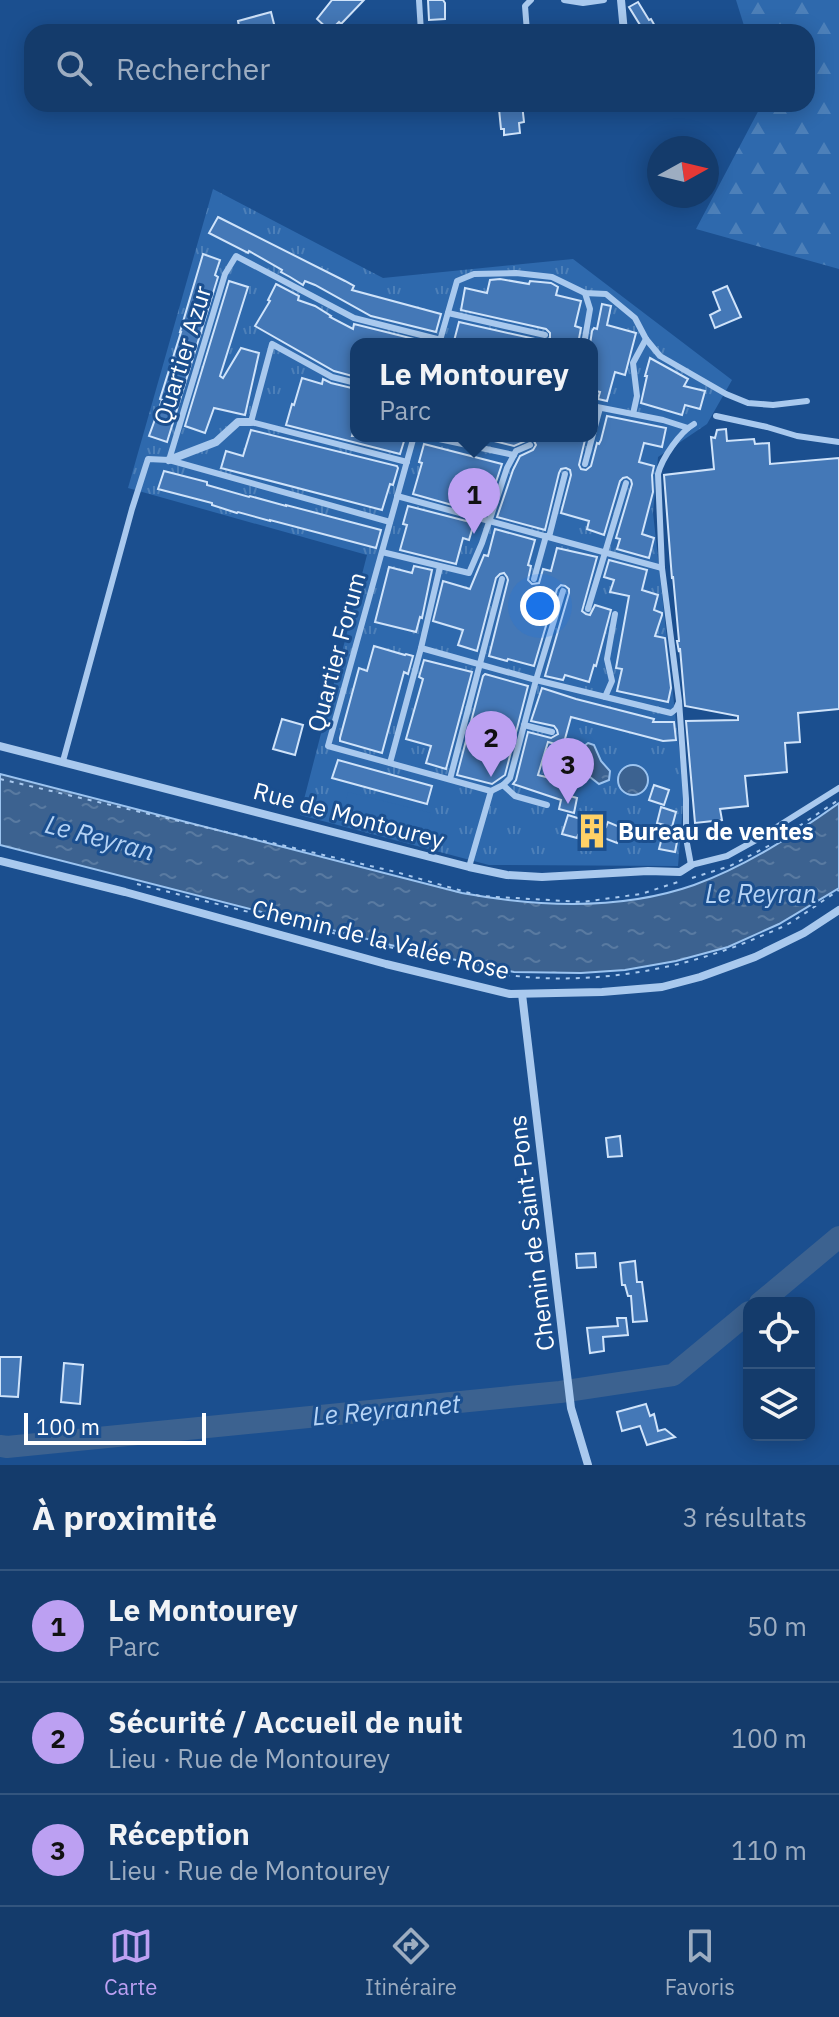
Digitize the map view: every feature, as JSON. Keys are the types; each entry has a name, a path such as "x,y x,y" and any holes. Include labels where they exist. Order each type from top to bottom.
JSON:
{"street":[{"path":"621,0 623,24"},
{"path":"169,460 216,442 238,422 251,422"},
{"name":"Rue de Montourey","path":"0,746 507,875 542,877 680,872 691,865"},
{"name":"Chemin de la Valée Rose","path":"0,861 510,994 662,987 755,957 804,933 839,910"},
{"name":"Chemin de Saint-Pons","path":"522,994 571,1408 588,1465"}],"lane":[{"path":"419,0 420,24"},
{"path":"526,24 525,6 531,0"},
{"path":"564,0 583,3 604,0"},
{"name":"Quartier Azur","path":"390,522 169,460 225,274 236,256 354,318 426,338"},
{"path":"441,338 457,281 474,274 552,277 585,293 606,294 635,318 660,356 726,394 748,403 773,405 807,401"},
{"path":"585,293 590,309 585,338"},
{"path":"448,313 545,335"},
{"path":"633,414 637,396 633,363 646,339"},
{"path":"350,382 332,377 272,344 251,422 407,462"},
{"path":"598,407 691,426 661,462 658,474 662,568 679,701 686,838 691,865 727,856 839,788"},
{"path":"716,416 797,436 839,442"},
{"name":"Quartier Forum","path":"412,442 328,746 491,791"},
{"path":"453,442 514,455"},
{"path":"585,464 589,442"},
{"path":"382,552 469,573 507,468 516,451 530,445"},
{"path":"63,761 148,459 169,460"},
{"path":"534,579 565,474"},
{"path":"588,609 626,483"},
{"path":"397,496 662,568"},
{"path":"390,763 440,567"},
{"path":"450,779 502,579"},
{"path":"469,867 491,791 510,778 563,591"},
{"path":"605,697 612,681 607,659 615,614"},
{"path":"421,648 671,713 679,701"},
{"path":"524,725 552,732"},
{"path":"503,785 515,796 547,805"}],"path":[{"path":"138,884 489,972 514,976 591,977 668,967 735,947 786,925 839,890"},
{"path":"528,976 530,985"}],"green space":[{"path":"736,0 839,0 839,269 696,229 707,208 719,208 719,185 758,112 815,112 815,24 744,24"},
{"path":"213,189 383,278 573,259 732,380 707,424 658,457 653,513 684,793 678,866 489,865 300,815 367,555 128,488"},
{"path":"348,792 431,813 425,840 342,818"}],"water":[{"path":"588,743 594,745 601,761 610,771 609,780 599,784 590,777 588,762 583,754 584,746"},
{"path":"633,765 643,770 648,780 643,790 633,795 623,790 618,780 623,770"},
{"name":"Le Reyran","path":"0,774 462,893 549,903 608,903 694,885 769,849 839,803 839,888 779,924 728,947 676,961 625,970 581,973 514,972 418,952 0,845"}],"building":[{"path":"332,0 364,0 341,24 322,24 317,19"},
{"path":"428,0 443,0 445,19 429,20"},
{"path":"638,2 654,24 639,24 629,7"},
{"path":"271,12 274,24 239,24 238,21"},
{"path":"499,112 523,112 524,122 519,123 520,133 504,135 504,129 501,129"},
{"path":"218,217 345,281 354,286 352,290 441,314 436,332 371,316 315,285 305,281 303,285 249,251 209,233"},
{"path":"203,254 220,260 215,275 218,277 167,442 149,436"},
{"path":"490,280 551,283 558,287 556,295 581,301 575,326 581,328 579,338 550,338 546,329 461,310 465,288 487,293"},
{"path":"229,281 248,287 220,376 223,378 241,348 259,353 245,415 214,408 205,433 185,426"},
{"path":"276,284 299,296 298,300 315,306 353,329 354,324 410,338 350,338 350,375 334,371 255,326"},
{"path":"727,286 741,317 715,328 710,315 720,310 713,292"},
{"path":"602,304 611,306 607,325 636,333 625,375 615,372 607,401 598,399 598,338 591,338 594,328 597,329"},
{"path":"459,322 531,338 455,338"},
{"path":"650,358 688,379 684,386 705,391 700,409 685,405 682,415 641,403"},
{"path":"302,378 322,384 323,379 350,388 350,441 286,425"},
{"path":"607,416 666,428 662,447 644,443 639,462 654,466 653,492 642,534 654,538 649,558 617,549 620,539 616,538 632,484 627,477 620,481 604,535 587,529 589,521 561,513 571,475 566,468 559,473 545,530 497,517 520,456 533,450 534,442 585,442 579,465 586,470 591,466 597,443 601,440"},
{"path":"726,429 727,441 754,439 755,444 769,443 770,464 839,458 839,709 798,713 800,742 785,743 787,772 745,776 748,806 720,809 722,820 695,823 686,721 738,720 738,716 685,706 664,475 714,469 711,437 715,438 717,430"},
{"path":"251,430 397,466 382,510 221,468 226,451 243,456"},
{"path":"353,442 404,442 400,454"},
{"path":"498,442 523,442 514,446"},
{"path":"424,444 502,464 487,509 479,506 477,512 413,494"},
{"path":"164,471 249,497 381,530 376,548 237,513 158,489"},
{"path":"408,506 474,523 469,540 463,538 456,564 400,550 407,525 403,524"},
{"path":"495,529 535,540 528,565 531,566 528,580 532,584 539,583 543,569 551,571 557,548 597,557 582,611 590,615 595,605 611,610 589,682 565,675 563,680 545,676 569,593 565,586 557,589 534,666 489,656 508,580 504,573 496,578 477,651 458,645 463,630 433,621 443,581 470,589 484,555 488,556"},
{"path":"609,560 647,570 642,590 658,595 654,610 662,615 655,636 665,638 671,688 668,702 617,691 622,669 616,668 629,596 610,592 614,580 604,577"},
{"path":"414,566 432,570 416,632 375,622 389,567 412,573"},
{"path":"374,646 413,656 408,674 404,672 382,753 340,741 359,668 367,671"},
{"path":"424,660 472,672 446,769 426,763 431,746 406,739 423,679 419,677"},
{"path":"485,674 528,686 505,775 492,784 457,775"},
{"path":"542,688 654,719 653,722 674,722 676,740 663,741 571,717 563,746 548,742 538,775 558,780 562,766 577,770 570,796 577,798 574,813 559,809 561,800 513,784 528,732 551,738 558,734 554,726 531,721"},
{"path":"282,719 303,725 295,755 273,749"},
{"path":"338,760 432,786 427,804 332,778"},
{"path":"654,785 669,790 664,805 649,800"},
{"path":"661,807 676,812 672,827 657,823"},
{"path":"568,815 606,827 608,822 622,828 617,843 599,836 597,841 562,834"},
{"path":"663,834 678,837 675,852 659,849"},
{"path":"620,1136 622,1156 608,1157 606,1138"},
{"path":"595,1253 596,1267 577,1268 576,1254"},
{"path":"635,1261 637,1282 642,1282 647,1321 633,1322 631,1296 622,1285 620,1263"},
{"path":"617,1318 626,1318 628,1335 603,1337 604,1351 590,1353 587,1328 618,1326"},
{"path":"0,1357 21,1357 18,1397 0,1396"},
{"path":"64,1363 83,1365 80,1404 61,1402"},
{"path":"646,1404 650,1416 654,1414 658,1431 665,1429 675,1437 647,1445 640,1426 622,1431 617,1412"}],"waterway":[{"name":"Le Reyrannet","path":"767,1297 839,1237"},
{"name":"Le Reyrannet","path":"0,1446 560,1392 673,1375 743,1317"}],"place":[{"name":"Le Montourey","path":"474,534"},
{"name":"Sécurité / Accueil de nuit","path":"491,777"},
{"name":"Réception","path":"568,804"},
{"name":"Bureau de ventes","path":"592,831"}]}
